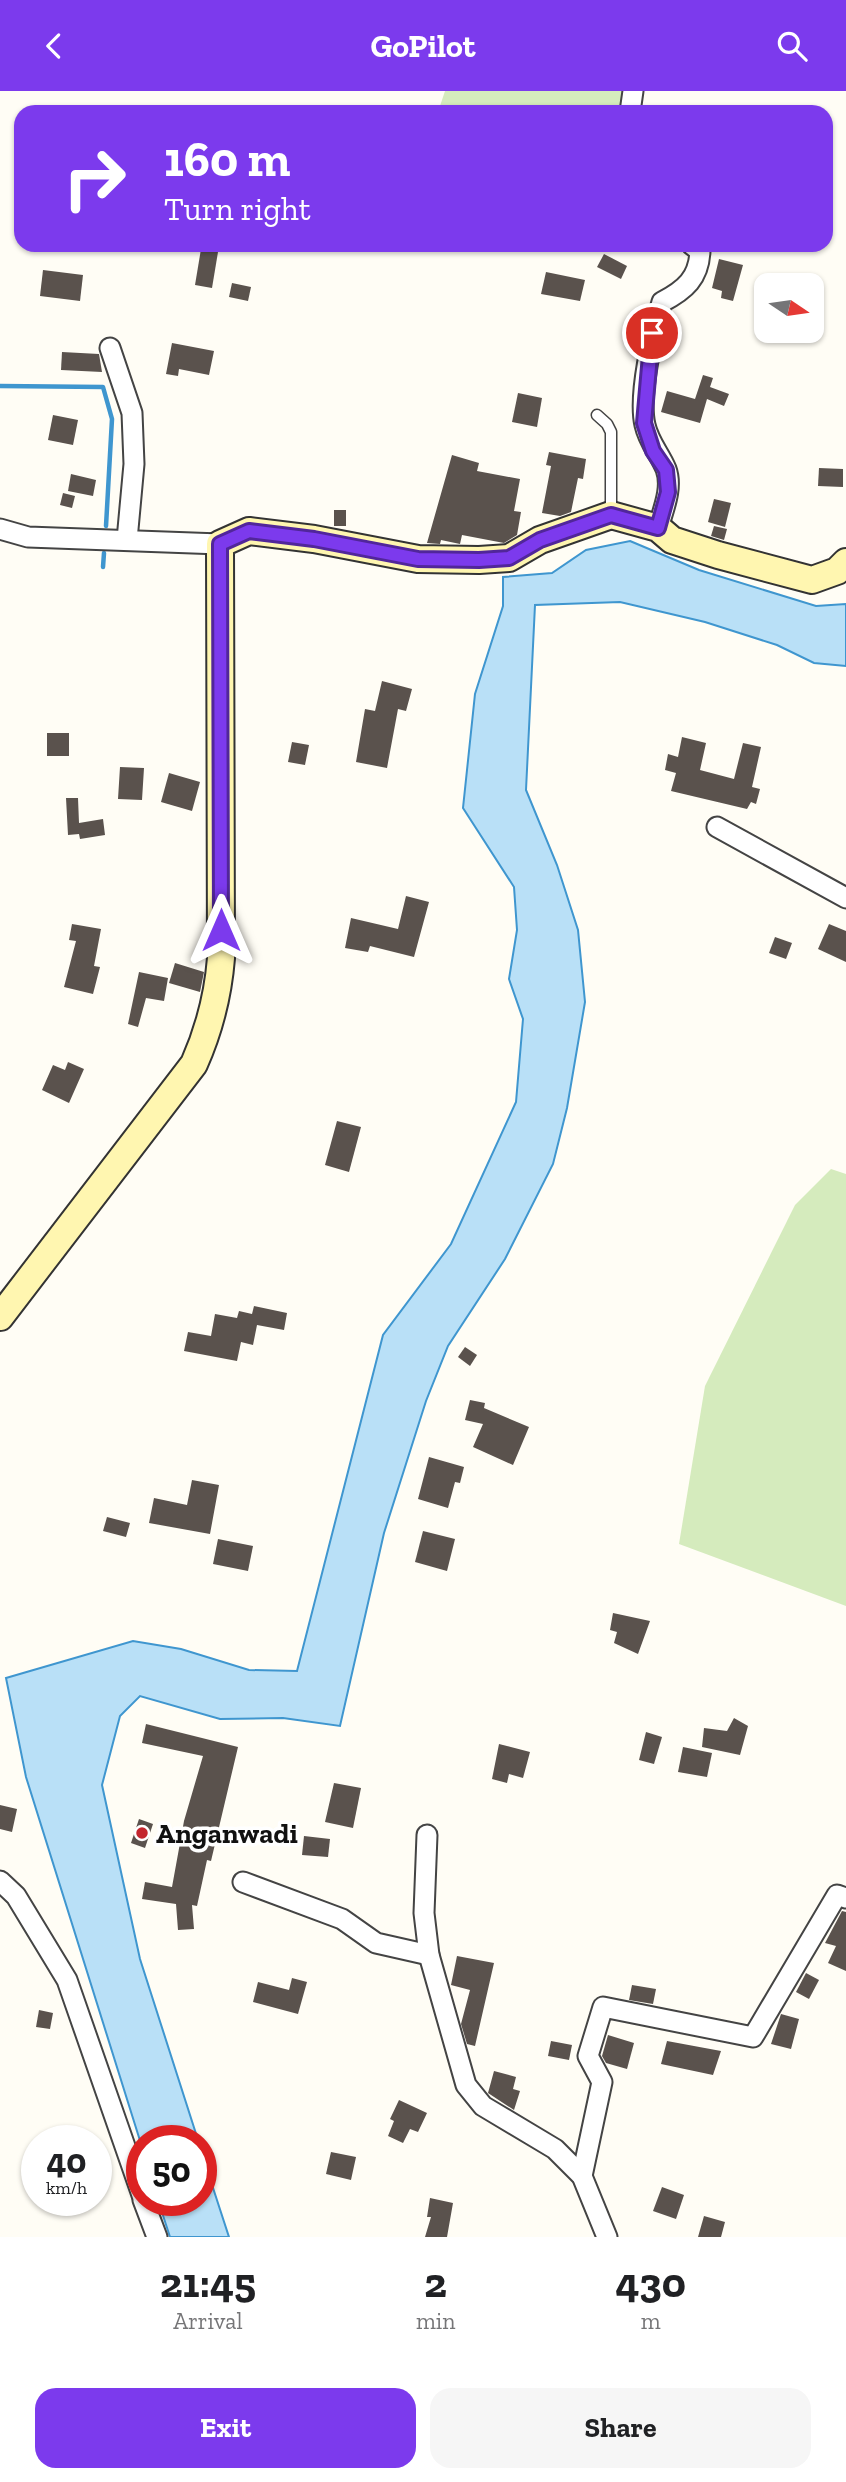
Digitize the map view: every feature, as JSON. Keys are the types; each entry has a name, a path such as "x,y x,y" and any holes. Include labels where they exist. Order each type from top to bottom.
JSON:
{"main road":[{"path":"0,1317 194,1064 208,1032 216,1002 221,958 220,544 249,531 314,539 418,559 509,558 540,540 611,515 658,528 672,540 812,580 837,571 846,562"}],"street":[{"path":"658,528 668,492 666,470 653,451 644,423 652,333 662,302 684,291 699,267 700,252"},
{"path":"110,348 132,413 134,464 127,540"},
{"path":"0,529 28,537 220,544"},
{"path":"717,827 846,898"},
{"path":"427,1835 424,1913 429,1955 466,2085 483,2106 555,2149 582,2176 607,2237"},
{"path":"0,1881 16,1896 67,1980 126,2149"},
{"path":"243,1882 342,1919 376,1943 429,1955"},
{"path":"582,2176 602,2082 588,2056 603,2007 753,2036 837,1895 846,1898"},
{"path":"149,2216 157,2237"}],"lane":[{"path":"597,415 611,432 611,515"}],"green space":[{"path":"445,91 623,91 622,105 440,105"},
{"path":"831,1169 846,1174 846,1606 679,1544 705,1386 795,1205"}],"water":[{"path":"630,541 699,570 816,606 846,604 846,666 814,663 777,645 705,622 620,602 535,605 526,790 557,865 578,930 585,1002 567,1108 553,1164 505,1259 448,1346 426,1401 384,1533 340,1726 283,1718 220,1719 140,1696 120,1716 102,1785 140,1959 193,2125 135,2125 26,1777 6,1678 133,1641 181,1649 249,1670 297,1671 383,1335 451,1244 516,1102 523,1019 509,979 517,930 514,887 463,808 475,694 503,606 503,577 552,573 586,550"},
{"path":"217,2200 229,2237 170,2237 163,2216 217,2216"}],"building":[{"path":"200,252 218,252 212,288 195,285"},
{"path":"604,254 627,266 621,279 597,267"},
{"path":"719,259 743,265 733,301 721,298 722,291 712,288"},
{"path":"43,270 83,275 80,301 40,296"},
{"path":"546,272 585,280 580,301 541,294"},
{"path":"232,283 251,287 248,301 229,297"},
{"path":"172,343 214,351 209,375 179,369 178,376 166,374"},
{"path":"62,352 99,354 102,372 61,370"},
{"path":"703,375 713,378 710,387 729,394 724,406 707,399 700,423 661,412 667,391 695,399"},
{"path":"518,393 542,398 537,427 512,422"},
{"path":"53,415 78,420 73,445 48,440"},
{"path":"549,452 586,459 583,479 578,478 571,512 560,516 542,513 551,466 546,465"},
{"path":"452,455 479,463 477,471 520,479 514,511 521,512 517,535 504,543 462,535 460,544 441,540 440,544 427,543"},
{"path":"819,468 843,469 843,487 818,486"},
{"path":"71,474 96,480 93,496 68,491"},
{"path":"63,493 75,496 72,508 60,505"},
{"path":"714,499 731,503 725,527 708,522"},
{"path":"334,510 346,510 346,526 334,526"},
{"path":"714,526 727,529 724,540 711,536"},
{"path":"382,681 412,689 406,711 398,709 387,768 356,762 365,709 375,711"},
{"path":"47,733 69,733 69,756 47,756"},
{"path":"682,737 706,743 700,770 734,779 743,743 761,747 752,787 760,789 756,804 751,802 747,809 671,791 676,773 665,770 668,754 678,757"},
{"path":"292,742 309,745 305,765 288,762"},
{"path":"120,767 144,768 142,800 118,799"},
{"path":"169,773 200,782 192,811 161,802"},
{"path":"66,798 78,798 79,823 103,819 105,835 80,839 79,834 68,835"},
{"path":"406,896 429,902 414,957 370,946 368,952 345,948 351,918 398,929"},
{"path":"72,924 101,929 94,966 100,967 93,994 64,987 76,941 69,940"},
{"path":"829,924 846,931 846,962 818,949"},
{"path":"775,937 792,943 786,959 769,953"},
{"path":"175,963 204,972 200,992 169,983"},
{"path":"139,972 168,978 164,1001 146,998 138,1027 128,1024"},
{"path":"68,1062 84,1069 69,1103 42,1090 53,1065 65,1070"},
{"path":"337,1121 361,1127 349,1172 325,1165"},
{"path":"254,1306 287,1313 284,1330 257,1325 253,1345 241,1342 237,1361 184,1351 188,1332 211,1336 215,1314 237,1318 239,1311 252,1314"},
{"path":"465,1347 477,1355 470,1366 458,1357"},
{"path":"470,1400 485,1403 484,1408 529,1427 513,1465 473,1447 483,1424 465,1420"},
{"path":"429,1457 464,1467 460,1483 455,1482 448,1508 418,1499"},
{"path":"192,1480 219,1485 210,1534 149,1523 154,1498 187,1505"},
{"path":"107,1517 130,1523 126,1537 103,1531"},
{"path":"423,1531 455,1539 447,1571 415,1562"},
{"path":"218,1539 253,1546 248,1571 213,1564"},
{"path":"613,1613 650,1621 638,1654 614,1643 617,1632 610,1630"},
{"path":"734,1718 748,1726 740,1755 702,1747 704,1728 727,1731"},
{"path":"146,1724 238,1747 211,1861 207,1860 197,1906 192,1905 194,1929 178,1930 176,1904 142,1899 145,1882 172,1887 184,1821 203,1756 142,1743"},
{"path":"646,1732 662,1737 654,1764 639,1760"},
{"path":"499,1744 530,1752 523,1778 509,1774 507,1783 492,1779"},
{"path":"683,1747 712,1753 707,1777 678,1772"},
{"path":"334,1783 361,1788 353,1828 325,1822"},
{"path":"0,1805 17,1809 12,1832 0,1829"},
{"name":"Anganwadi","path":"139,1819 153,1824 145,1848 131,1843"},
{"path":"304,1836 330,1839 328,1857 302,1855"},
{"path":"842,1911 846,1912 846,1971 828,1963 836,1946 825,1943"},
{"path":"457,1956 494,1963 475,2046 467,2044 461,2024 470,1990 451,1985"},
{"path":"806,1973 819,1980 809,1999 796,1992"},
{"path":"292,1978 307,1982 298,2014 253,2002 258,1982 289,1990"},
{"path":"632,1985 656,1989 653,2004 629,2000"},
{"path":"39,2010 53,2013 50,2029 36,2027"},
{"path":"781,2014 799,2019 791,2049 771,2044"},
{"path":"608,2035 634,2043 627,2069 606,2063 602,2056"},
{"path":"551,2041 572,2045 569,2060 548,2056"},
{"path":"667,2041 721,2051 713,2075 661,2064"},
{"path":"494,2071 516,2077 513,2089 520,2091 514,2110 488,2093"},
{"path":"399,2100 427,2113 418,2132 410,2129 403,2143 388,2136 394,2121 390,2119"},
{"path":"331,2152 356,2157 351,2180 326,2174"},
{"path":"662,2187 684,2195 676,2219 653,2211"},
{"path":"430,2198 453,2203 447,2237 425,2237 431,2217 427,2217"},
{"path":"704,2216 725,2222 721,2237 698,2237"}],"waterway":[{"path":"0,386 103,387 112,419 106,526"},
{"path":"103,567 104,553"}],"place":[{"name":"Anganwadi","path":"142,1833"}],"route":[{"path":"221,930 220,544 249,531 314,539 418,559 479,560 509,558 540,540 611,515 658,528 668,492 666,470 653,451 644,423 652,333"}]}
